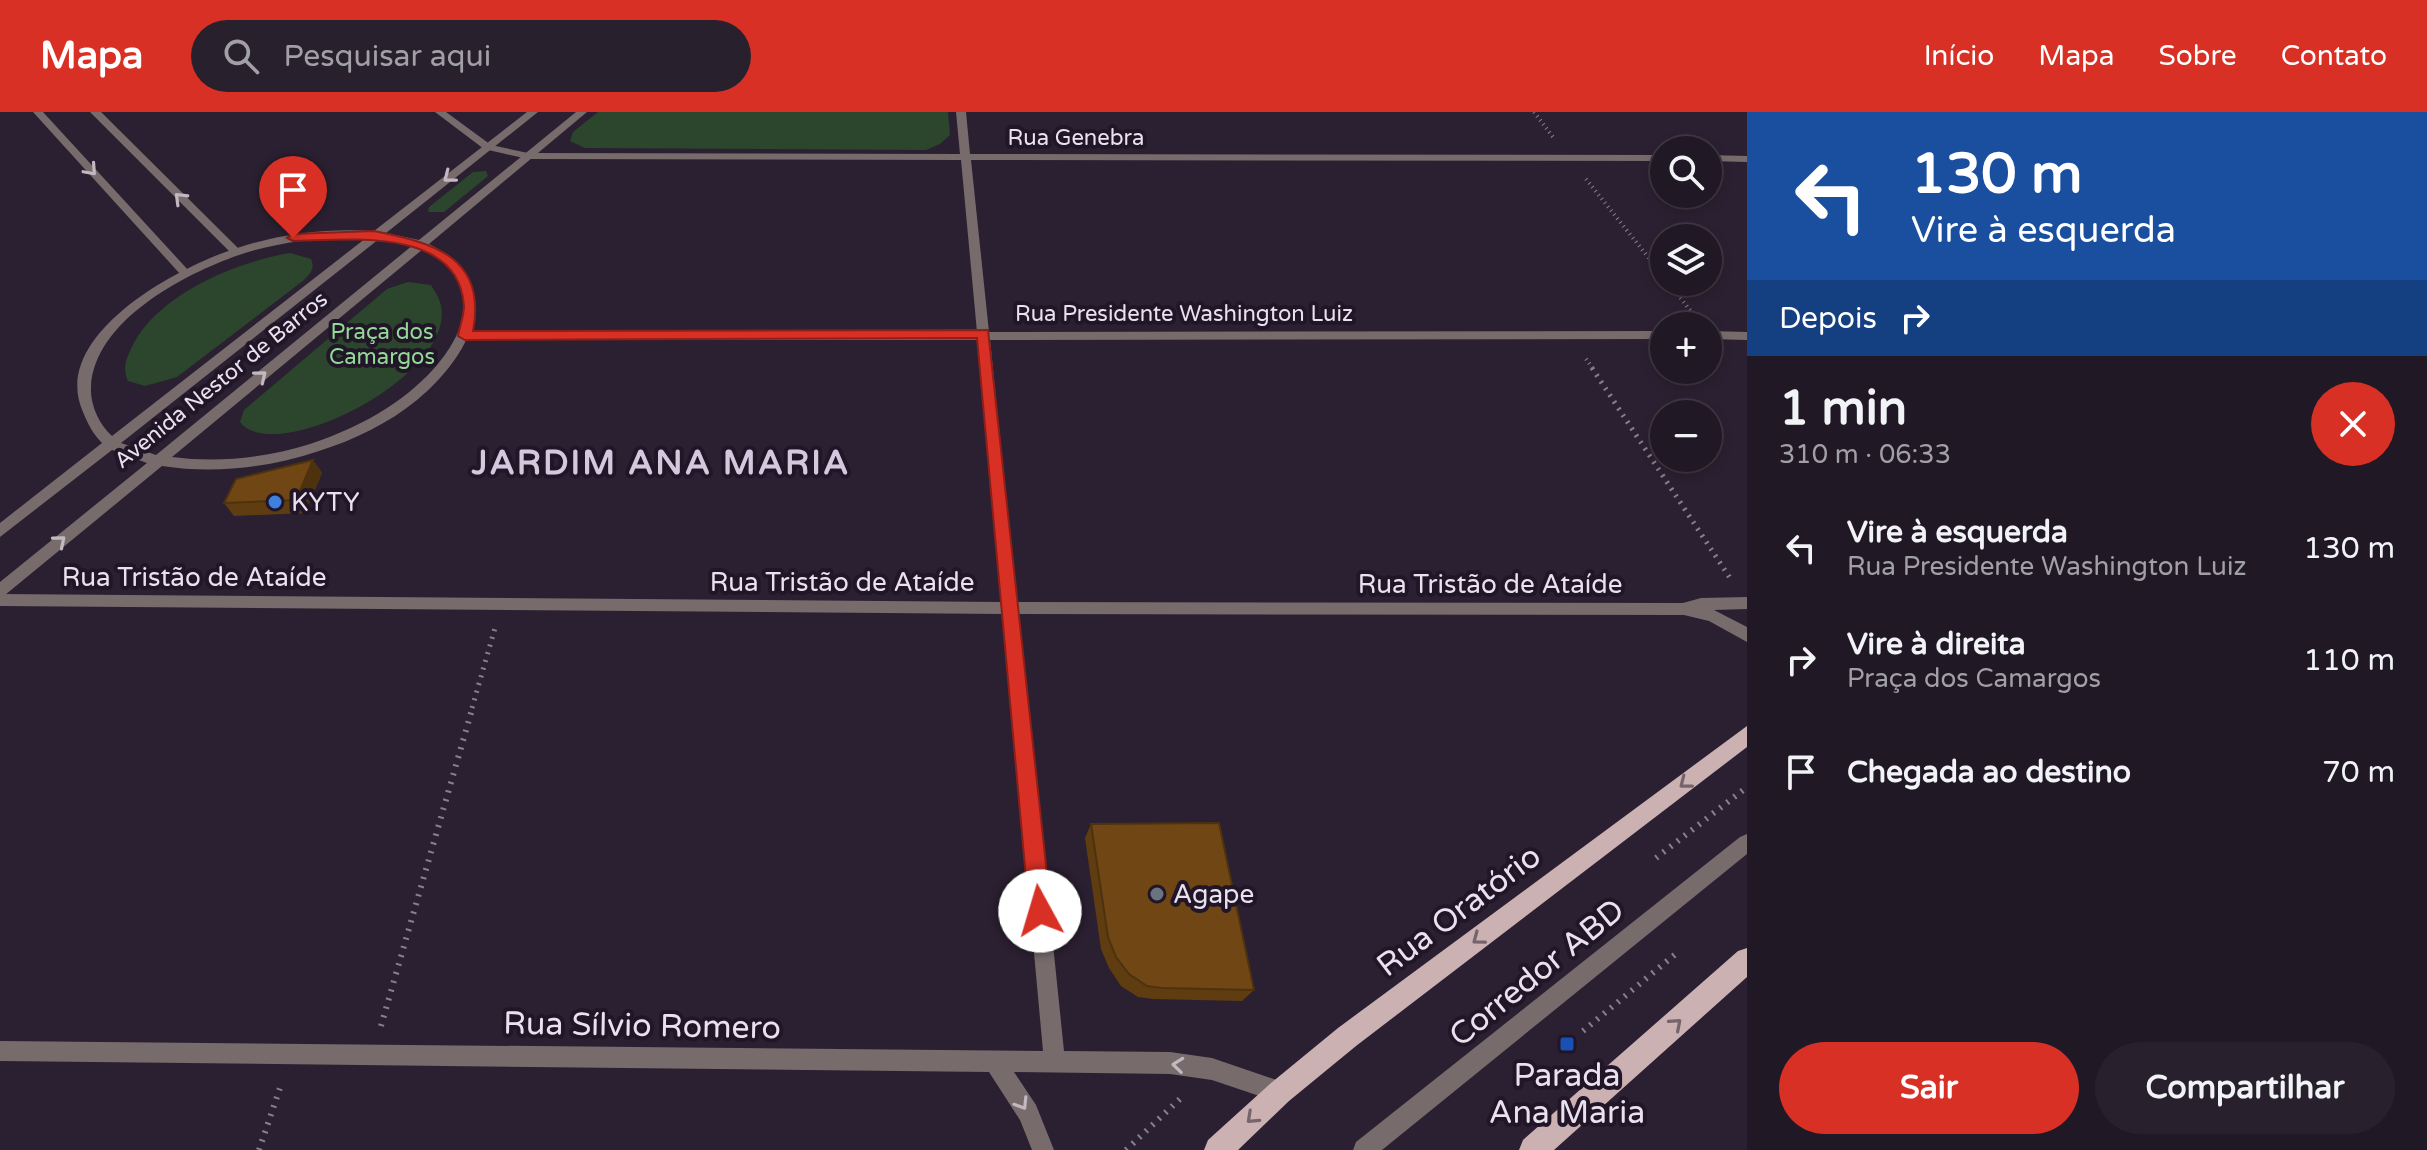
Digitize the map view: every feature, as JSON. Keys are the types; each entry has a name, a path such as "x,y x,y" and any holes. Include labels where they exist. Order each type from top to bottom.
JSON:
{"main road":[{"name":"Rua Oratório","path":"1218,1150 1280,1092 1347,1037 1747,735"},
{"path":"1533,1150 1747,960"}],"street":[{"path":"38,112 185,273"},
{"path":"95,112 236,252"},
{"path":"440,112 488,147"},
{"name":"Avenida Nestor de Barros","path":"0,531 533,112"},
{"name":"Avenida Nestor de Barros","path":"0,591 582,112"},
{"path":"961,112 1055,1062"},
{"name":"Rua Genebra","path":"488,147 528,156 1650,158"},
{"path":"1722,158 1747,159"},
{"path":"374,235 422,245 448,260 465,282 471,307 465,336 439,374 417,394 382,417 330,442 259,461 223,465 158,461 139,457 111,443 98,431 84,404 85,373 91,357 112,326 127,311 185,273 236,252 293,238 374,235"},
{"name":"Rua Presidente Washington Luiz","path":"465,336 1650,335"},
{"path":"1722,335 1747,336"},
{"name":"Rua Tristão de Ataíde","path":"0,600 1010,608 1684,609 1713,616 1747,635"},
{"name":"Rua Tristão de Ataíde","path":"1684,609 1701,604 1747,603"},
{"name":"Corredor ABD","path":"1364,1150 1747,843"},
{"name":"Rua Sílvio Romero","path":"0,1051 1170,1063 1212,1069 1280,1092"},
{"path":"995,1062 1028,1113 1043,1150"}],"path":[{"path":"1534,112 1650,259"},
{"path":"1679,296 1691,312"},
{"path":"1570,335 1729,577"},
{"path":"373,1055 501,604"},
{"path":"1656,858 1747,787"},
{"path":"1583,1031 1678,952"},
{"path":"259,1150 291,1054"},
{"path":"1126,1150 1212,1069"}],"green space":[{"path":"598,112 948,112 950,135 926,150 585,148 570,141 573,132"},
{"path":"486,171 488,176 444,212 428,212 429,207 473,172"},
{"name":"Praça dos Camargos","path":"290,253 311,259 312,270 304,280 177,377 145,386 128,381 126,362 141,331 176,298 221,273"},
{"name":"Praça dos Camargos","path":"408,282 431,285 440,302 439,329 423,357 396,383 361,406 324,423 289,433 260,433 240,422 244,410 387,289"}],"building":[{"path":"313,460 296,500 224,503 236,479"},
{"name":"Agape","path":"1219,823 1254,990 1147,986 1129,974 1116,957 1108,937 1091,824"}],"place":[{"name":"KYTY","path":"275,502"},
{"name":"Agape","path":"1157,894"},
{"name":"Parada Ana Maria","path":"1567,1044"}],"district":[{"name":"JARDIM ANA MARIA","path":"661,463"}],"route":[{"path":"293,238 348,233 374,235 422,245 436,252 458,270 465,282 471,307 465,336 983,334 1040,911"}]}
